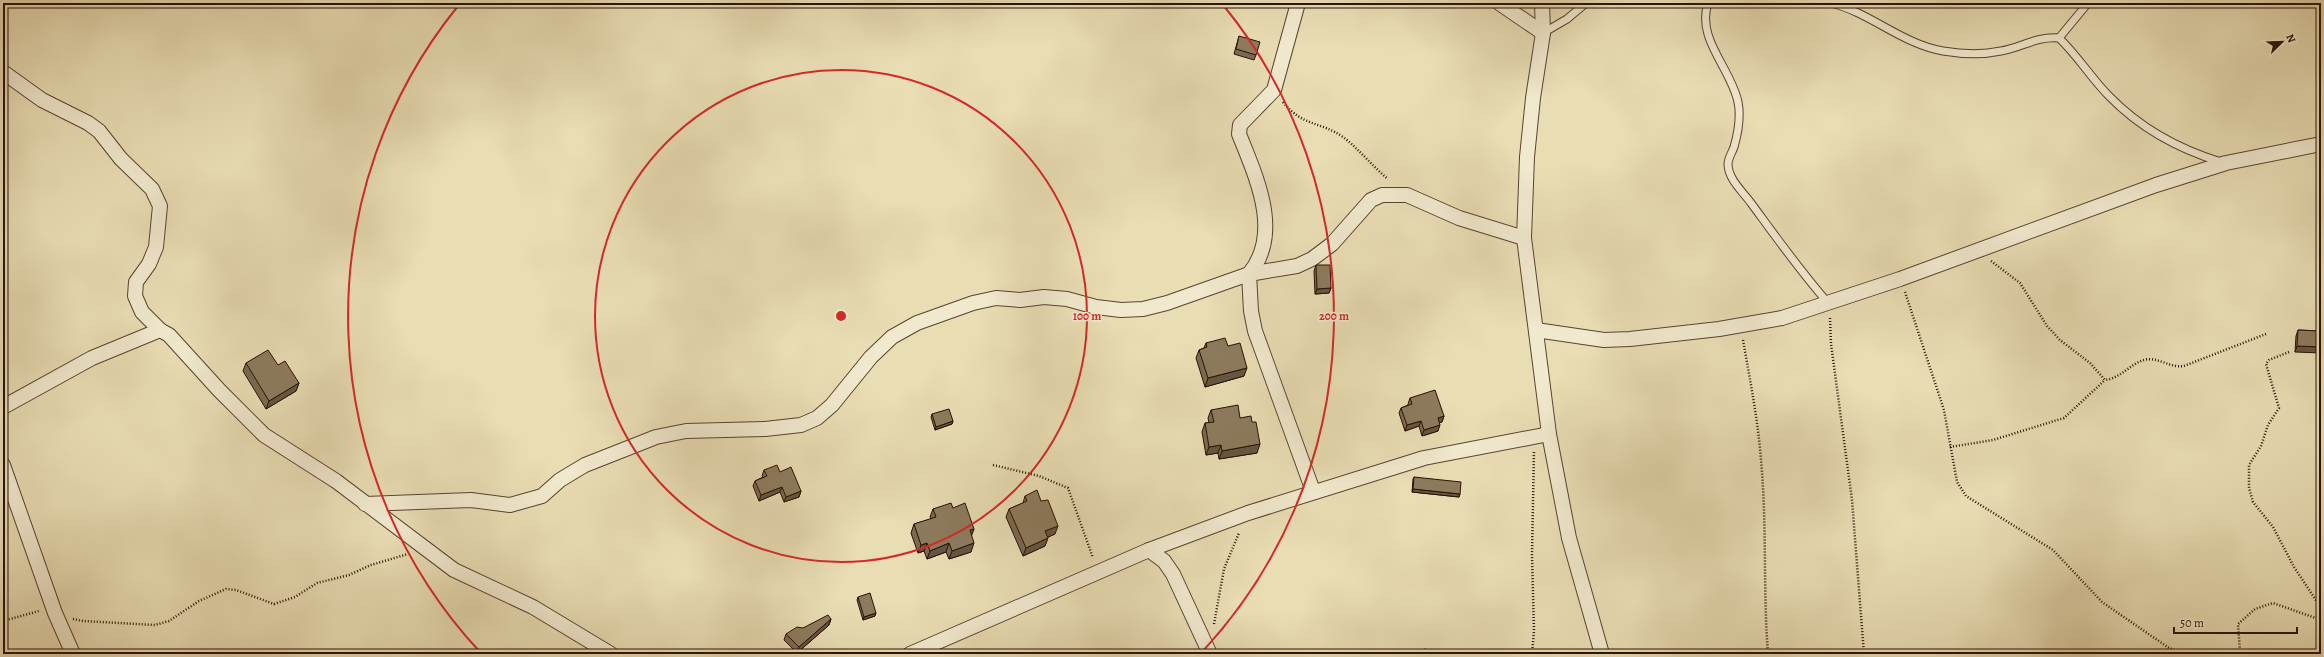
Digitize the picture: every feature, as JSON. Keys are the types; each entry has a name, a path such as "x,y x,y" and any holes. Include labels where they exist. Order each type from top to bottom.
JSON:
{"street":[{"path":"1298,3 1274,90 1240,125 1239,134 1261,195 1266,231 1263,251 1257,264 1249,274 1251,312 1255,331 1313,491"},
{"path":"1499,3 1543,33"},
{"path":"1542,3 1543,33 1533,98 1527,157 1524,238 1549,434 1570,538 1602,654"},
{"path":"3,72 42,100 88,123 99,131 121,159 152,189 160,206 156,247 149,264 136,282 135,296 142,312 160,330 169,335 224,395 264,435 336,481 422,547 466,577 533,607 611,654"},
{"path":"1536,330 1604,340 1630,339 1740,326 1782,318 1829,304 1900,279 2156,185 2226,163 2321,144"},
{"path":"365,504 471,500 510,505 542,496 560,480 585,465 656,437 686,431 765,429 801,425 817,418 832,405 871,357 892,337 917,323 973,303 996,298 1020,300 1044,297 1067,299 1096,307 1121,310 1143,309 1167,303 1249,274 1297,266 1312,259 1332,244 1371,200 1382,195 1407,195 1459,218 1524,238"},
{"path":"3,407 92,358 160,330"},
{"path":"910,654 1100,570 1248,513 1313,491 1424,458 1549,434"},
{"path":"3,465 55,613 74,654"},
{"path":"1149,550 1164,561 1173,574 1210,654"}],"lane":[{"path":"1543,33 1567,19 1586,3"},
{"path":"1708,3 1705,13 1710,41 1727,73 1738,102 1739,124 1729,156 1729,170 1739,188 1783,249 1829,304"},
{"path":"1831,3 1860,14 1914,43 1943,50 1979,54 2002,51 2046,37 2059,38 2108,96 2132,118 2166,141 2192,153 2226,163"},
{"path":"2059,38 2088,3"}],"path":[{"path":"1274,90 1295,115 1305,122 1329,129 1344,138 1374,167 1407,195"},
{"path":"1978,251 2020,283 2047,326 2060,340 2090,363 2105,380"},
{"path":"1900,279 1944,410 1957,482 1966,496 2053,550 2102,602 2169,648 2184,654"},
{"path":"1829,304 1831,344 1852,500 1864,654"},
{"path":"1740,326 1762,459 1764,596 1768,654"},
{"path":"1950,447 1993,440 2064,418 2105,380 2120,375 2146,359 2162,362 2173,367 2184,366 2266,334"},
{"path":"2289,352 2269,360 2266,364 2279,408 2268,425 2261,446 2249,464 2249,488 2253,502 2273,527 2294,567 2321,608"},
{"path":"1532,654 1534,631 1532,555 1534,437"},
{"path":"993,465 1039,476 1068,488 1089,550 1100,570"},
{"path":"1213,632 1214,617 1224,569 1248,513"},
{"path":"3,621 35,611 55,613 83,622 155,625 169,621 199,602 226,589 236,590 274,604 295,597 317,583 349,575 422,547"},
{"path":"2236,654 2240,652 2238,624 2255,609 2273,603 2321,620"}],"building":[{"path":"1239,36 1260,42 1256,55 1236,49"},
{"path":"1316,265 1330,265 1331,288 1317,289"},
{"path":"2298,330 2321,331 2321,347 2297,346"},
{"path":"1225,338 1228,346 1240,343 1247,368 1208,378 1199,350 1207,347 1206,343"},
{"path":"268,350 278,365 285,361 299,383 269,401 246,363"},
{"path":"1435,390 1444,416 1438,418 1440,425 1424,430 1421,421 1407,425 1401,408 1412,404 1410,398"},
{"path":"1238,405 1240,418 1251,416 1252,422 1256,422 1260,444 1222,451 1221,445 1209,447 1205,423 1214,422 1211,410"},
{"path":"949,409 953,421 936,427 932,414"},
{"path":"777,465 780,472 791,467 801,491 786,497 782,487 761,495 755,481 767,476 764,470"},
{"path":"1414,477 1461,482 1460,494 1413,489"},
{"path":"1037,490 1041,501 1048,500 1058,526 1045,531 1048,538 1026,548 1009,509 1027,501 1025,496"},
{"path":"951,503 953,508 965,503 974,529 970,530 974,543 952,551 949,543 930,551 927,543 921,545 914,524 936,517 933,509"},
{"path":"870,593 876,613 864,617 858,597"},
{"path":"828,615 831,619 799,647 786,634 797,627 803,628"},
{"path":"1424,649 1448,653 1448,654 1423,654"},
{"path":"1722,650 1747,650 1747,654 1723,654"}]}
